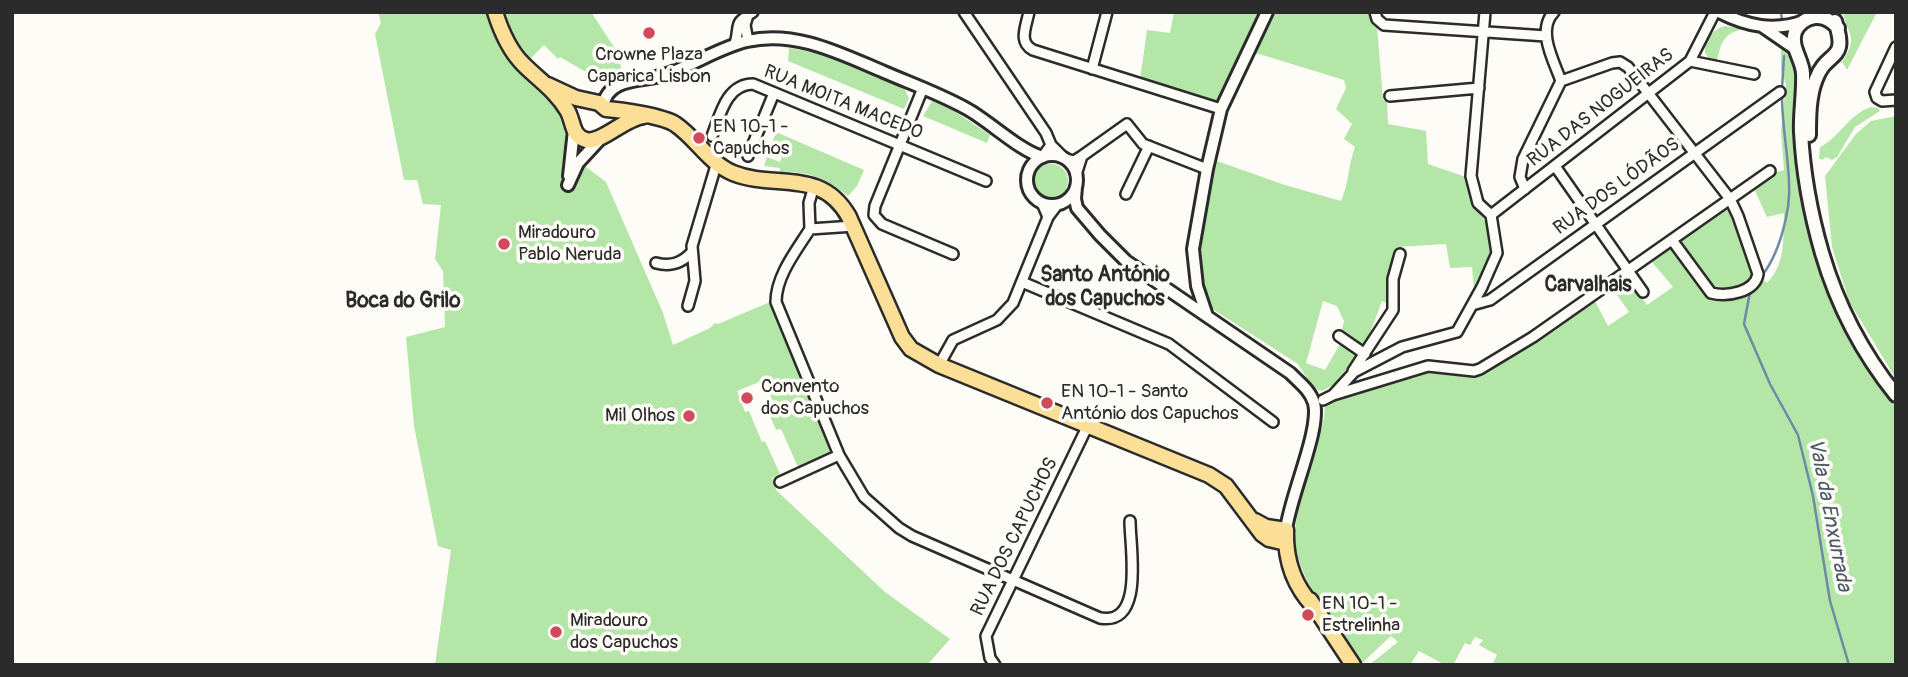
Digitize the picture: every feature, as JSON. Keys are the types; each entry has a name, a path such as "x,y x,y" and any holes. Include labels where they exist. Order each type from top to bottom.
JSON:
{"main road":[{"path":"495,12 516,55 560,98 579,136 595,141 626,121 645,116"},
{"path":"1833,12 1840,46 1814,84 1809,132 1815,189 1823,234 1844,298 1860,332 1896,386"},
{"path":"1838,28 1825,18 1808,17 1794,35 1802,73 1804,158 1822,253 1842,305 1860,341 1896,395"},
{"path":"1796,51 1810,63 1827,62"},
{"path":"548,85 597,104 675,124 717,162 736,174 814,186 828,192 839,202 853,226 902,337 911,349 939,365 1209,475 1226,486 1262,534 1269,539 1286,536 1289,561 1296,578 1353,665"},
{"path":"573,124 577,108 597,104"},
{"path":"597,104 611,122 604,136"}],"street":[{"path":"964,12 1046,133 1051,145 1073,167 1076,175"},
{"path":"1029,12 1023,40 1029,48 1220,109"},
{"path":"1092,69 1107,12"},
{"path":"1209,319 1197,286 1193,249 1207,169 1220,109 1267,12"},
{"path":"1350,375 1402,347 1457,332 1494,262 1497,253 1491,215 1478,204 1471,179 1485,12"},
{"path":"1525,189 1520,177 1523,159 1561,80 1546,36 1549,18 1554,12"},
{"path":"1717,12 1763,27 1784,27 1808,17"},
{"name":"RUA DAS NOGUEIRAS","path":"1491,215 1690,61 1717,12"},
{"path":"748,41 745,25 750,14"},
{"path":"736,44 738,23 750,14"},
{"path":"1377,17 1387,25 1546,36"},
{"path":"1763,27 1796,51"},
{"path":"597,104 610,90 628,82 666,74 736,44 783,38 808,42 923,88 972,112 1024,149 1043,156 1074,161 1127,124 1140,141 1207,169"},
{"path":"1896,47 1876,89 1877,98 1882,101 1896,100"},
{"path":"1690,61 1754,74"},
{"path":"1561,80 1612,63 1620,62 1628,67 1730,199 1758,274 1756,282 1751,288 1718,295 1709,292 1672,240"},
{"name":"RUA MOITA MACEDO","path":"712,136 730,94 740,85 753,84 986,181"},
{"path":"923,88 874,210 876,219 882,224 953,254"},
{"path":"1390,96 1479,88"},
{"name":"RUA DOS LÓDÃOS","path":"1472,305 1490,300 1780,92"},
{"path":"748,156 774,93"},
{"path":"573,124 568,185 579,163 604,136"},
{"path":"1048,217 1042,203 1029,190 1027,181 1031,166 1051,145"},
{"path":"1126,194 1149,146"},
{"path":"1024,149 1031,166"},
{"path":"1082,156 1076,175 1074,199 1077,208 1114,250 1171,293 1189,301 1209,319 1290,373 1319,404"},
{"path":"688,306 695,281 692,246 717,162"},
{"path":"1555,166 1643,292"},
{"path":"1333,395 1428,366 1474,371 1480,369 1533,337 1770,171"},
{"path":"814,186 809,204 810,229 783,274 776,302 839,455 864,497 899,528 1100,618 1115,618 1130,602 1130,521"},
{"path":"939,365 953,340 997,320 1006,312 1022,282 1048,217 1059,204 1068,199 1076,187"},
{"path":"1042,203 1077,208"},
{"path":"810,229 853,226"},
{"path":"656,263 678,263 692,252"},
{"path":"1286,536 1291,502 1319,404 1333,395 1350,375 1393,310 1392,279 1400,254"},
{"path":"1022,282 1169,344 1273,422"},
{"path":"1189,301 1197,286"},
{"path":"1189,301 1194,306 1201,301"},
{"path":"1339,336 1364,354"},
{"name":"RUA DOS CAPUCHOS","path":"995,665 990,658 986,636 1088,425"},
{"path":"780,482 839,455"}],"green space":[{"path":"378,12 489,12 501,49 510,63 554,103 565,131 565,151 606,182 663,313 673,345 710,328 715,323 770,302 830,450 827,455 798,467 781,429 776,430 766,407 774,404 764,380 737,391 745,412 749,411 780,474 772,478 776,490 885,592 950,639 927,665 435,665 451,550 438,546 414,426 406,337 445,327 443,271 435,259 441,205 423,204 417,180 404,180 375,34 381,23"},
{"path":"502,12 591,12 614,47 623,72 609,75 600,81 585,76 586,72 560,57 558,59 544,45 530,59 537,68 516,44"},
{"path":"1174,12 1263,12 1235,66 1219,105 1140,80 1147,30 1170,33"},
{"path":"1272,12 1370,12 1372,21 1377,26 1383,100 1387,101 1388,124 1426,131 1428,164 1466,177 1472,201 1489,227 1492,244 1489,263 1474,290 1472,267 1450,268 1446,244 1397,247 1389,281 1389,304 1382,301 1370,333 1373,336 1364,351 1341,333 1344,321 1337,306 1323,301 1306,363 1325,370 1340,344 1356,356 1335,384 1322,391 1313,388 1298,364 1211,308 1196,262 1199,228 1214,160 1341,201 1344,194 1355,147 1344,139 1352,124 1336,109 1346,88 1344,80 1259,54 1250,55"},
{"path":"1843,12 1877,12 1847,70 1842,62 1850,47 1851,37"},
{"path":"1725,26 1744,29 1724,39 1717,61 1709,59 1705,53 1708,40"},
{"path":"1781,45 1792,57 1796,73 1795,149 1806,216 1825,286 1862,363 1896,408 1896,665 1492,665 1497,655 1479,645 1483,640 1475,637 1470,645 1465,643 1453,665 1445,665 1419,651 1410,665 1369,665 1398,642 1391,636 1362,663 1313,592 1295,545 1297,518 1324,419 1325,403 1430,368 1474,375 1490,369 1595,301 1608,326 1629,312 1613,289 1628,279 1647,305 1673,287 1652,262 1724,208 1734,215 1751,271 1767,283 1778,268 1784,213 1767,217 1754,189 1774,173 1784,170 1781,131 1786,85 1781,70"},
{"path":"789,48 819,53 904,88 909,98 904,109 788,61"},
{"path":"932,101 954,111 990,135 987,143 923,116"},
{"path":"1871,107 1880,111 1855,127 1837,157 1832,160 1819,158 1820,147 1856,115"},
{"path":"1896,116 1896,379 1849,301 1832,247 1825,176 1856,134 1871,121"},
{"path":"776,132 864,170 857,186 848,196 817,177 780,172 780,168 764,166 767,157 780,162 782,157 769,151"},
{"path":"1051,164 1063,169 1068,181 1063,193 1051,198 1039,193 1034,181 1039,169"}],"waterway":[{"name":"Vala da Enxurrada","path":"1781,12 1782,20"},
{"name":"Vala da Enxurrada","path":"1782,89 1784,56"},
{"name":"Vala da Enxurrada","path":"1760,278 1778,246 1788,206 1782,96"},
{"name":"Vala da Enxurrada","path":"1750,292 1744,324 1770,384 1798,435 1813,496 1830,601 1849,665"}],"place":[{"name":"Crowne Plaza Caparica Lisbon","path":"649,33"},
{"name":"EN 10-1 - Capuchos","path":"699,138"},
{"name":"Miradouro Pablo Neruda","path":"504,244"},
{"name":"Convento dos Capuchos","path":"747,398"},
{"name":"EN 10-1 - Santo António dos Capuchos","path":"1047,403"},
{"name":"Mil Olhos","path":"689,416"},
{"name":"EN 10-1 - Estrelinha","path":"1308,615"},
{"name":"Miradouro dos Capuchos","path":"556,632"}],"district":[{"name":"Carvalhais","path":"1588,286"},
{"name":"Santo António dos Capuchos","path":"1105,288"},
{"name":"Boca do Grilo","path":"403,302"}]}
